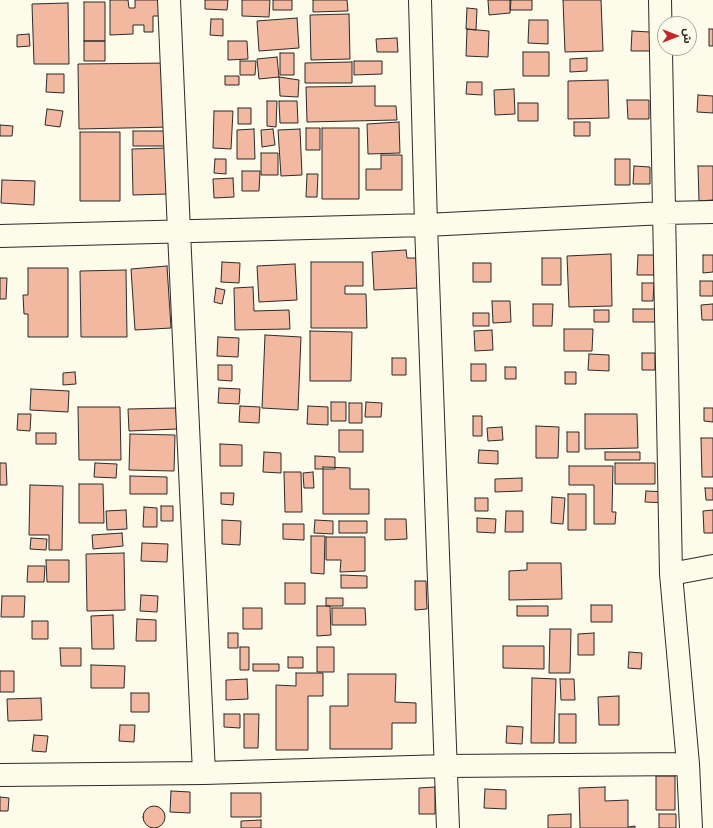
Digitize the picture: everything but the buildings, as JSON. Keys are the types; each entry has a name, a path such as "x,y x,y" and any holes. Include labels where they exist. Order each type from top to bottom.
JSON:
{"street":[{"path":"169,0 204,773"},
{"path":"420,0 426,225 448,828"},
{"path":"660,0 671,574 688,764 692,828"},
{"path":"0,236 426,225 664,213 713,212"},
{"path":"671,574 713,566"},
{"path":"0,775 204,773 446,766 688,764"}]}
